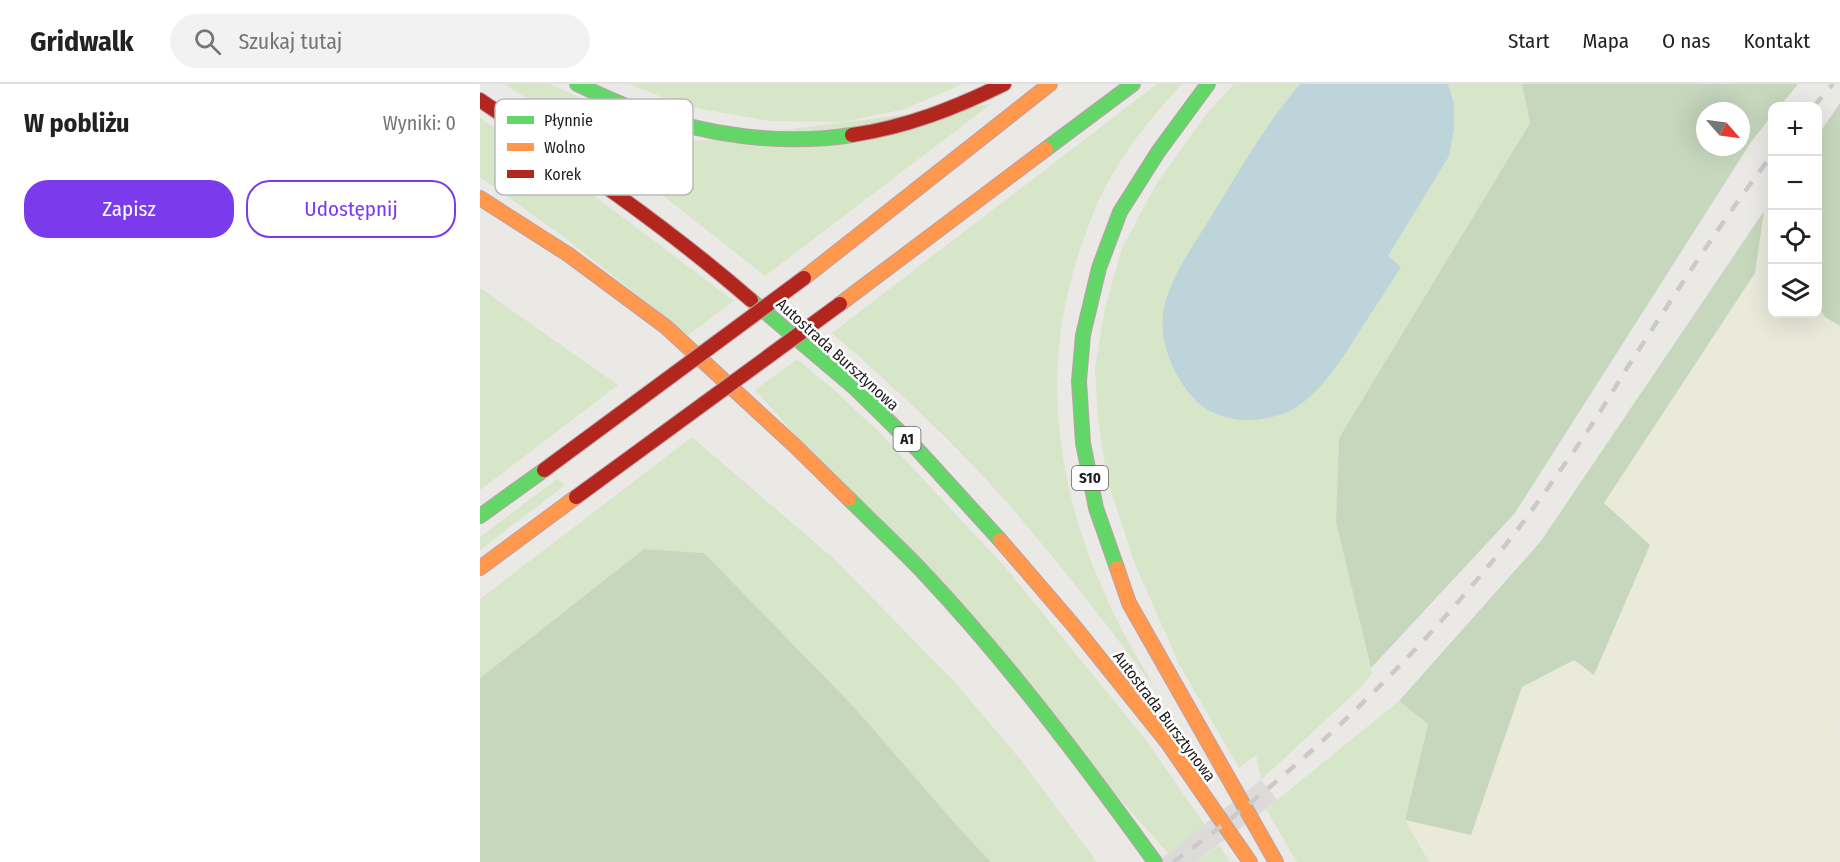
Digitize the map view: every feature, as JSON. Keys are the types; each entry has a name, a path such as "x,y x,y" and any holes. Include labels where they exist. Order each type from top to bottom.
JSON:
{"highway":[{"path":"577,84 610,99"},
{"path":"693,127 752,138 799,141 853,137 945,113 1004,84"},
{"path":"480,516 804,278 1050,84"},
{"path":"480,568 840,304 1133,84"},
{"name":"S10","path":"1208,84 1158,152 1120,212 1100,268 1083,335 1078,381 1083,443 1096,508 1129,603 1276,862"},
{"name":"Autostrada Bursztynowa","path":"480,100 495,110"},
{"name":"Autostrada Bursztynowa","path":"619,195 712,266 856,389 917,449 972,508 1074,626 1167,742 1250,862"},
{"path":"480,198 569,255 666,327 795,446 904,553 1013,675 1081,760 1155,862"}],"green space":[{"path":"504,84 550,84 583,99 528,99"},
{"path":"629,84 962,84 905,109 842,122 770,121 693,107 693,99 667,99"},
{"path":"1157,84 1182,84 1130,147 1097,204 1069,287 1061,332 1057,377 1059,422 1065,466 1075,511 1089,555 1112,611 1157,691 1066,574 988,482 924,416 832,333"},
{"path":"1234,84 1522,84 1530,123 1339,438 1336,522 1372,673 1361,687 1261,780 1256,755 1239,768 1179,664 1134,562 1107,478 1098,420 1095,367 1105,308 1122,248 1157,183 1207,113"},
{"path":"1522,84 1798,84 1783,102 1768,102 1768,120 1750,144 1750,102 1696,102 1696,156 1742,156 1515,513 1371,668 1336,522 1339,438 1530,123"},
{"path":"1840,103 1840,326 1825,317 1822,312 1822,129"},
{"path":"991,104 765,276 662,195 693,195 693,140 697,141"},
{"path":"480,118 495,128 495,188 480,177"},
{"path":"505,195 593,195 734,301 688,335 564,237"},
{"path":"1768,205 1768,318 1822,318 1822,312 1825,317 1840,326 1840,696 1838,713 1840,862 1429,862 1405,820 1471,835 1522,687 1574,660 1595,674 1603,504 1755,273 1764,211"},
{"path":"1764,211 1755,273 1604,503 1650,545 1594,675 1574,660 1522,687 1471,835 1405,820 1428,724 1399,701 1541,541"},
{"path":"480,288 618,385 480,490"},
{"path":"797,359 880,433 1005,567 1145,739 1205,825 1169,854 755,390"},
{"path":"692,437 834,559 954,681 1020,759 1097,862 991,862 854,707 704,553 644,549 480,678 480,599"},
{"path":"557,479 565,485 480,550 480,537"},
{"path":"644,549 704,553 854,707 991,862 480,862 480,678"},
{"path":"1399,701 1428,723 1405,820 1429,862 1297,862 1266,809"},
{"path":"1219,845 1230,862 1195,862"}],"water":[{"path":"1300,84 1448,84 1454,104 1454,130 1449,156 1388,256 1401,267 1331,373 1305,401 1289,411 1266,418 1234,419 1219,415 1201,405 1191,395 1174,370 1164,337 1165,304 1173,281 1190,250 1263,133"}],"pier":[{"path":"1261,780 1277,800 1266,809 1195,862 1157,862"}],"railway":[{"path":"1817,102 1833,84"},
{"path":"1173,862 1220,827 1310,752 1395,671 1474,584 1574,451 1698,260 1771,156"}],"traffic: fast":[{"path":"577,84 611,99"},
{"path":"1046,149 1133,84"},
{"path":"1117,568 1096,508 1083,443 1079,381 1083,335 1099,268 1120,212 1158,152 1208,84"},
{"path":"693,127 770,139 852,135"},
{"path":"751,300 856,389 917,449 1000,540"},
{"path":"480,516 544,470"},
{"path":"849,499 921,570 984,640 1072,749 1155,862"}],"traffic: slow":[{"path":"804,278 1050,84"},
{"path":"840,304 1046,149"},
{"path":"480,198 569,255 666,327 849,499"},
{"path":"480,568 576,497"},
{"path":"1000,540 1074,626 1167,742 1250,862"},
{"path":"1117,568 1129,603 1276,862"}],"traffic: jam":[{"path":"852,135 930,116 1004,84"},
{"path":"480,100 495,110"},
{"path":"617,195 686,246 751,300"},
{"path":"544,470 804,278"},
{"path":"576,497 840,304"}]}
